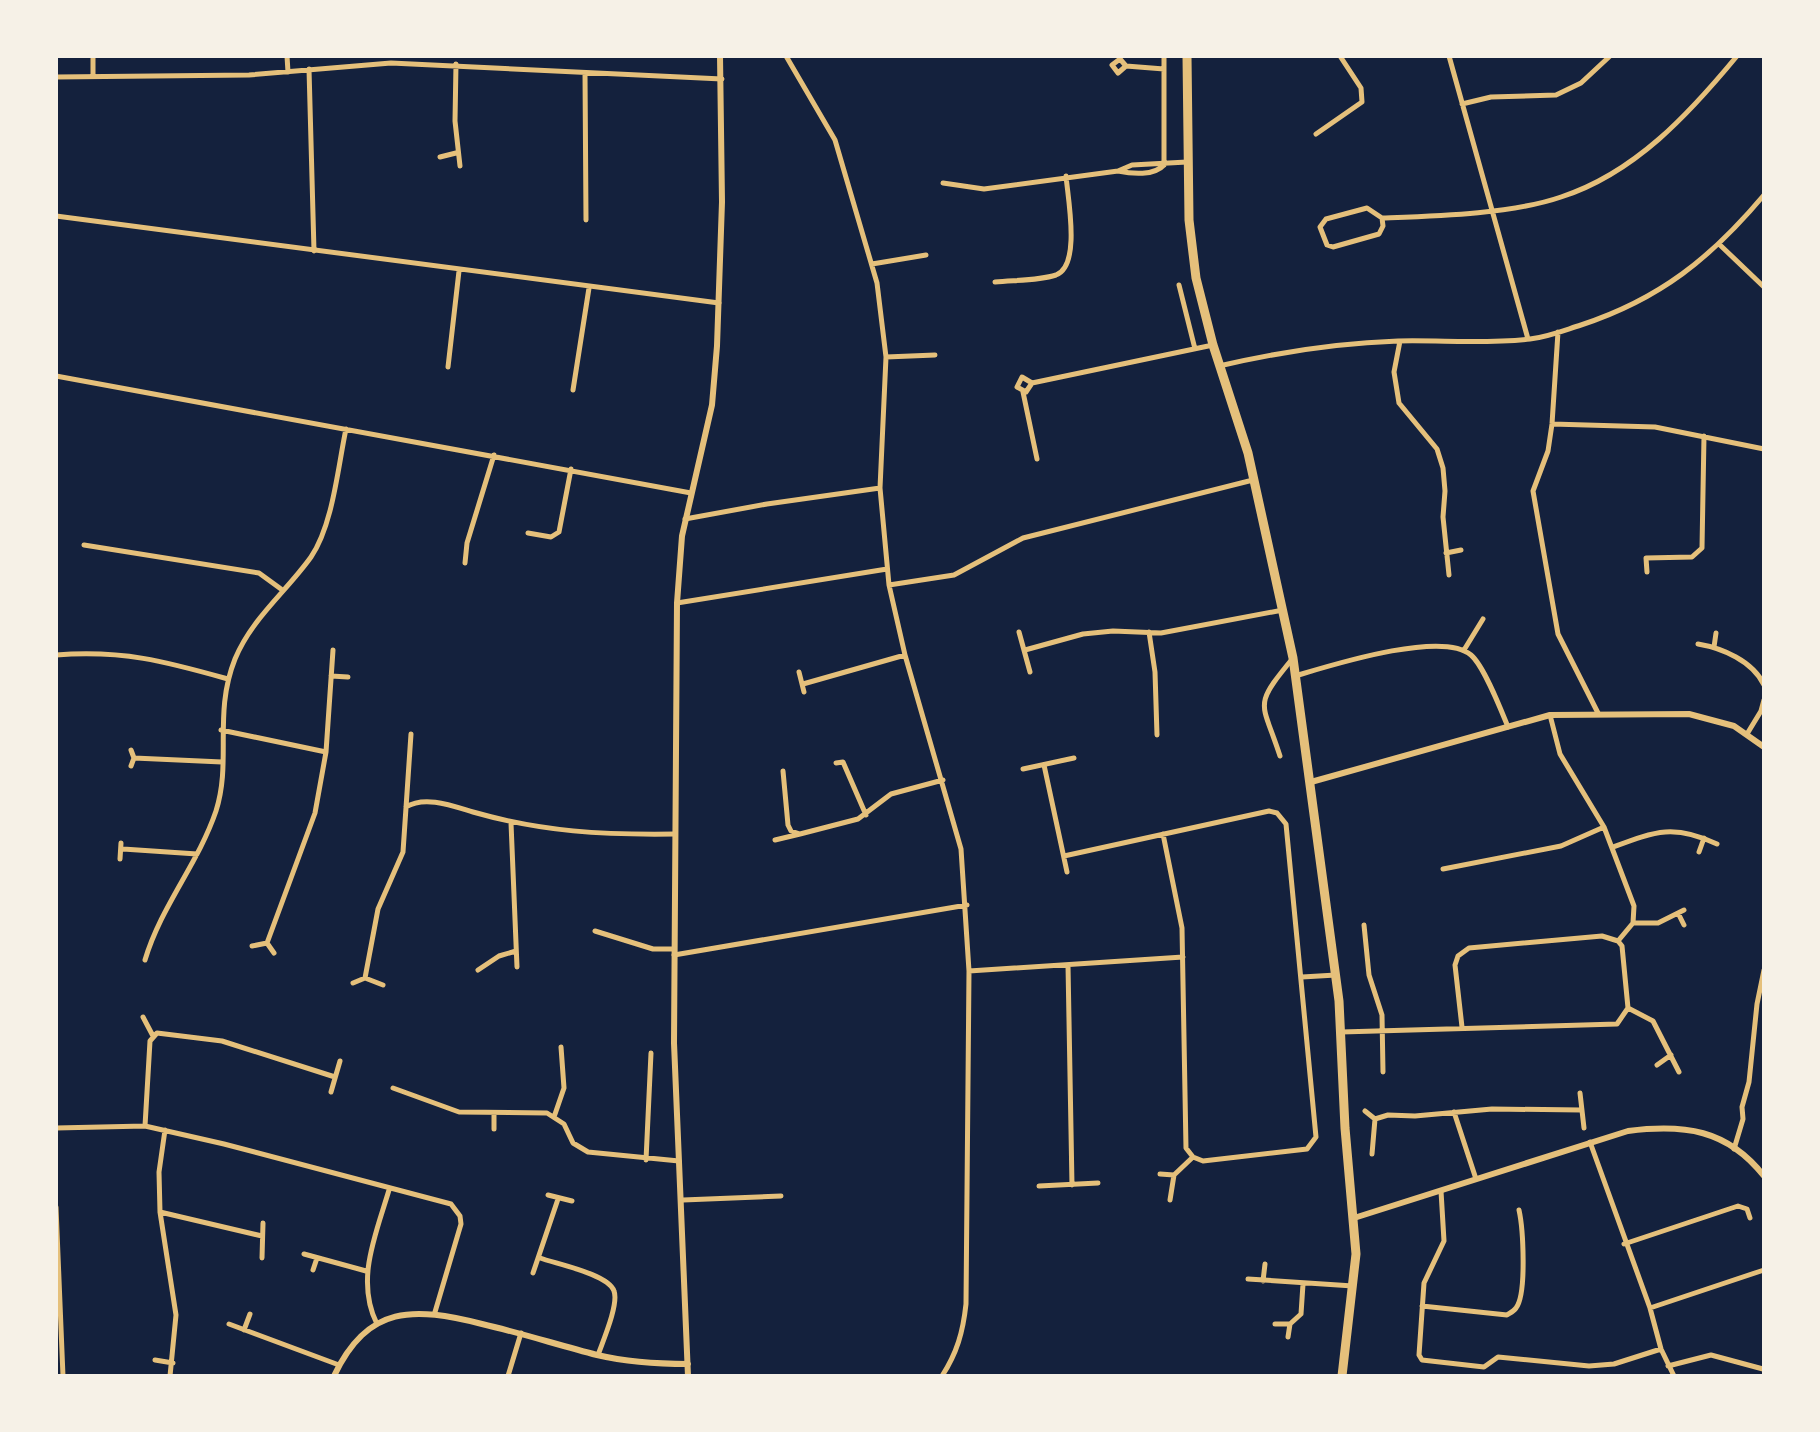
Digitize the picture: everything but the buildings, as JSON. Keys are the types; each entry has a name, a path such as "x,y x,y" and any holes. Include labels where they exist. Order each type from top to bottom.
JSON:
{"highway":[{"path":"1187,56 1189,219 1196,278 1253,480 1293,658 1336,975 1345,1128 1354,1218 1355,1286 1342,1376"}],"street":[{"path":"93,56 93,76"},
{"path":"287,56 288,72"},
{"path":"688,1376 683,1200 674,1043 677,603 685,519 712,405 719,303 720,56"},
{"path":"786,56 835,140 872,264 883,316 886,357 880,488 889,585 905,655 943,779 961,849 967,905 969,971 966,1304 963,1333 954,1358 942,1376"},
{"path":"1164,56 1164,165"},
{"path":"1317,134 1362,102 1362,88 1340,56"},
{"path":"1449,56 1528,339"},
{"path":"1462,104 1491,97 1556,95 1581,83 1610,56"},
{"path":"1382,218 1383,226 1379,234 1333,247 1326,245 1320,227 1326,219 1367,208 1382,218 1521,207 1561,198 1593,185 1640,154 1679,122 1737,56"},
{"path":"56,77 288,72 391,63 456,64 722,79"},
{"path":"456,64 456,153 460,166"},
{"path":"1126,66 1164,69"},
{"path":"309,69 314,251"},
{"path":"585,73 586,220"},
{"path":"440,158 456,153"},
{"path":"943,183 984,189 1118,171 1132,165 1187,162"},
{"path":"995,282 1055,275 1069,264 1071,255 1066,176"},
{"path":"1219,366 1296,349 1400,341 1528,339 1558,332 1646,299 1720,245 1764,195"},
{"path":"56,216 719,303"},
{"path":"1720,245 1764,287"},
{"path":"872,264 926,255"},
{"path":"448,367 459,271"},
{"path":"1007,271 1009,281"},
{"path":"1179,285 1195,349"},
{"path":"573,390 589,288"},
{"path":"1558,332 1548,451 1533,491 1558,634 1598,713"},
{"path":"1400,341 1394,372 1399,403 1437,449 1443,468 1449,576"},
{"path":"1032,383 1213,345"},
{"path":"886,357 935,355"},
{"path":"56,376 691,492"},
{"path":"1032,383 1027,377 1019,379 1017,387 1023,392 1037,460"},
{"path":"1023,392 1030,390 1032,383"},
{"path":"1552,424 1655,427 1764,449"},
{"path":"145,960 155,929 197,854 216,810 222,762 221,730 228,679 244,639 281,589 311,557 322,536 346,429"},
{"path":"1647,572 1646,558 1692,557 1702,548 1704,436"},
{"path":"465,563 467,543 494,455"},
{"path":"528,533 551,537 559,532 572,469"},
{"path":"889,585 954,575 1023,538 1253,480"},
{"path":"685,519 880,488"},
{"path":"85,545 259,573 281,589"},
{"path":"1446,553 1461,550"},
{"path":"677,603 887,569"},
{"path":"1025,650 1083,634 1149,632 1201,626 1283,610"},
{"path":"1464,650 1483,619"},
{"path":"1019,632 1030,673"},
{"path":"1149,632 1155,672 1157,735"},
{"path":"1714,647 1716,633"},
{"path":"1698,644 1714,647 1751,669 1764,685"},
{"path":"1295,676 1390,651 1450,645 1474,657 1508,727"},
{"path":"267,943 315,813 326,752 333,650"},
{"path":"56,655 95,652 135,655 228,679"},
{"path":"803,684 905,655"},
{"path":"1280,756 1263,706 1270,686 1293,658"},
{"path":"799,672 804,692"},
{"path":"331,676 348,677"},
{"path":"1747,734 1762,711 1764,699"},
{"path":"1311,782 1550,715 1689,714 1719,720 1747,734 1764,747"},
{"path":"1550,715 1560,754 1604,827 1634,906 1633,923 1618,941"},
{"path":"221,730 326,752"},
{"path":"365,978 378,909 403,852 411,734"},
{"path":"131,750 134,758 131,766"},
{"path":"134,758 222,762"},
{"path":"1023,769 1074,758"},
{"path":"836,763 843,762 866,815"},
{"path":"1044,765 1067,872"},
{"path":"783,771 788,825 791,831 800,834"},
{"path":"775,840 838,826 866,815 891,794 943,779"},
{"path":"406,807 415,801 447,804 511,823 596,835 675,834"},
{"path":"1064,856 1163,834 1269,811 1277,813 1286,824 1316,1137 1314,1142 1300,1151 1203,1161 1193,1157 1186,1148 1183,957 1177,893 1163,834"},
{"path":"511,823 517,967"},
{"path":"1443,869 1561,846 1604,827"},
{"path":"1613,847 1662,831 1688,832 1717,844"},
{"path":"1699,852 1704,838"},
{"path":"120,859 122,846 197,854"},
{"path":"595,931 653,949 674,952 967,905"},
{"path":"1633,923 1658,923 1681,912 1685,925"},
{"path":"1364,925 1369,975 1379,998 1384,1030 1383,1072"},
{"path":"610,936 612,926"},
{"path":"1341,1032 1462,1027 1609,1026 1624,1018 1628,1008 1622,946 1618,941 1602,936 1469,948 1458,956 1455,965 1462,1027"},
{"path":"252,946 267,943"},
{"path":"267,943 274,953"},
{"path":"478,970 499,956 516,951"},
{"path":"969,971 1183,957"},
{"path":"1068,965 1072,1185"},
{"path":"1734,1149 1743,1119 1742,1107 1749,1082 1757,1004 1764,970"},
{"path":"1302,978 1336,975"},
{"path":"353,984 365,978 383,985"},
{"path":"1628,1008 1653,1021 1679,1072"},
{"path":"143,1017 153,1036"},
{"path":"145,1126 150,1041 153,1036 164,1033 222,1041 335,1077"},
{"path":"554,1117 564,1088 561,1047"},
{"path":"646,1160 651,1053"},
{"path":"1657,1065 1671,1055"},
{"path":"331,1092 340,1061"},
{"path":"393,1088 459,1112 540,1111 564,1125 573,1143 588,1152 646,1160 679,1161"},
{"path":"1580,1093 1584,1128"},
{"path":"1375,1119 1388,1115 1492,1109 1581,1110"},
{"path":"1365,1111 1375,1119"},
{"path":"1454,1112 1476,1179"},
{"path":"494,1113 494,1129"},
{"path":"1372,1154 1375,1119"},
{"path":"56,1128 145,1126 451,1205 460,1216 461,1224 435,1312"},
{"path":"1354,1218 1628,1130 1673,1126 1711,1135 1734,1149 1764,1176"},
{"path":"165,1130 159,1172 160,1212 176,1315 170,1376"},
{"path":"1590,1142 1624,1244 1650,1308 1661,1349 1674,1376"},
{"path":"1170,1200 1174,1175 1193,1157"},
{"path":"1160,1174 1174,1175"},
{"path":"1039,1186 1098,1184"},
{"path":"377,1324 370,1310 366,1271 389,1190"},
{"path":"1441,1191 1444,1241 1424,1283 1419,1355 1430,1362 1484,1367 1498,1357 1589,1366 1614,1364 1661,1349"},
{"path":"548,1195 572,1201"},
{"path":"683,1200 781,1196"},
{"path":"533,1273 558,1199"},
{"path":"1624,1244 1738,1206 1747,1209 1750,1219"},
{"path":"56,1207 63,1376"},
{"path":"1422,1306 1507,1315 1517,1308 1523,1228 1519,1210"},
{"path":"160,1212 262,1236"},
{"path":"262,1258 263,1223"},
{"path":"304,1254 366,1271"},
{"path":"313,1270 317,1258"},
{"path":"540,1258 606,1279 615,1291 614,1305 598,1355"},
{"path":"1263,1281 1265,1264"},
{"path":"1650,1308 1764,1270"},
{"path":"1248,1279 1355,1286"},
{"path":"1288,1337 1290,1324 1301,1314 1303,1284"},
{"path":"334,1376 357,1338 377,1324 411,1313 435,1312 598,1355 652,1364 688,1364"},
{"path":"244,1330 250,1314"},
{"path":"229,1324 339,1365"},
{"path":"1276,1324 1290,1324"},
{"path":"508,1376 520,1333"},
{"path":"1668,1366 1711,1355 1763,1369"},
{"path":"155,1360 173,1363"},
{"path":"1588,1376 1589,1366"},
{"path":"1483,1376 1484,1367"}]}
